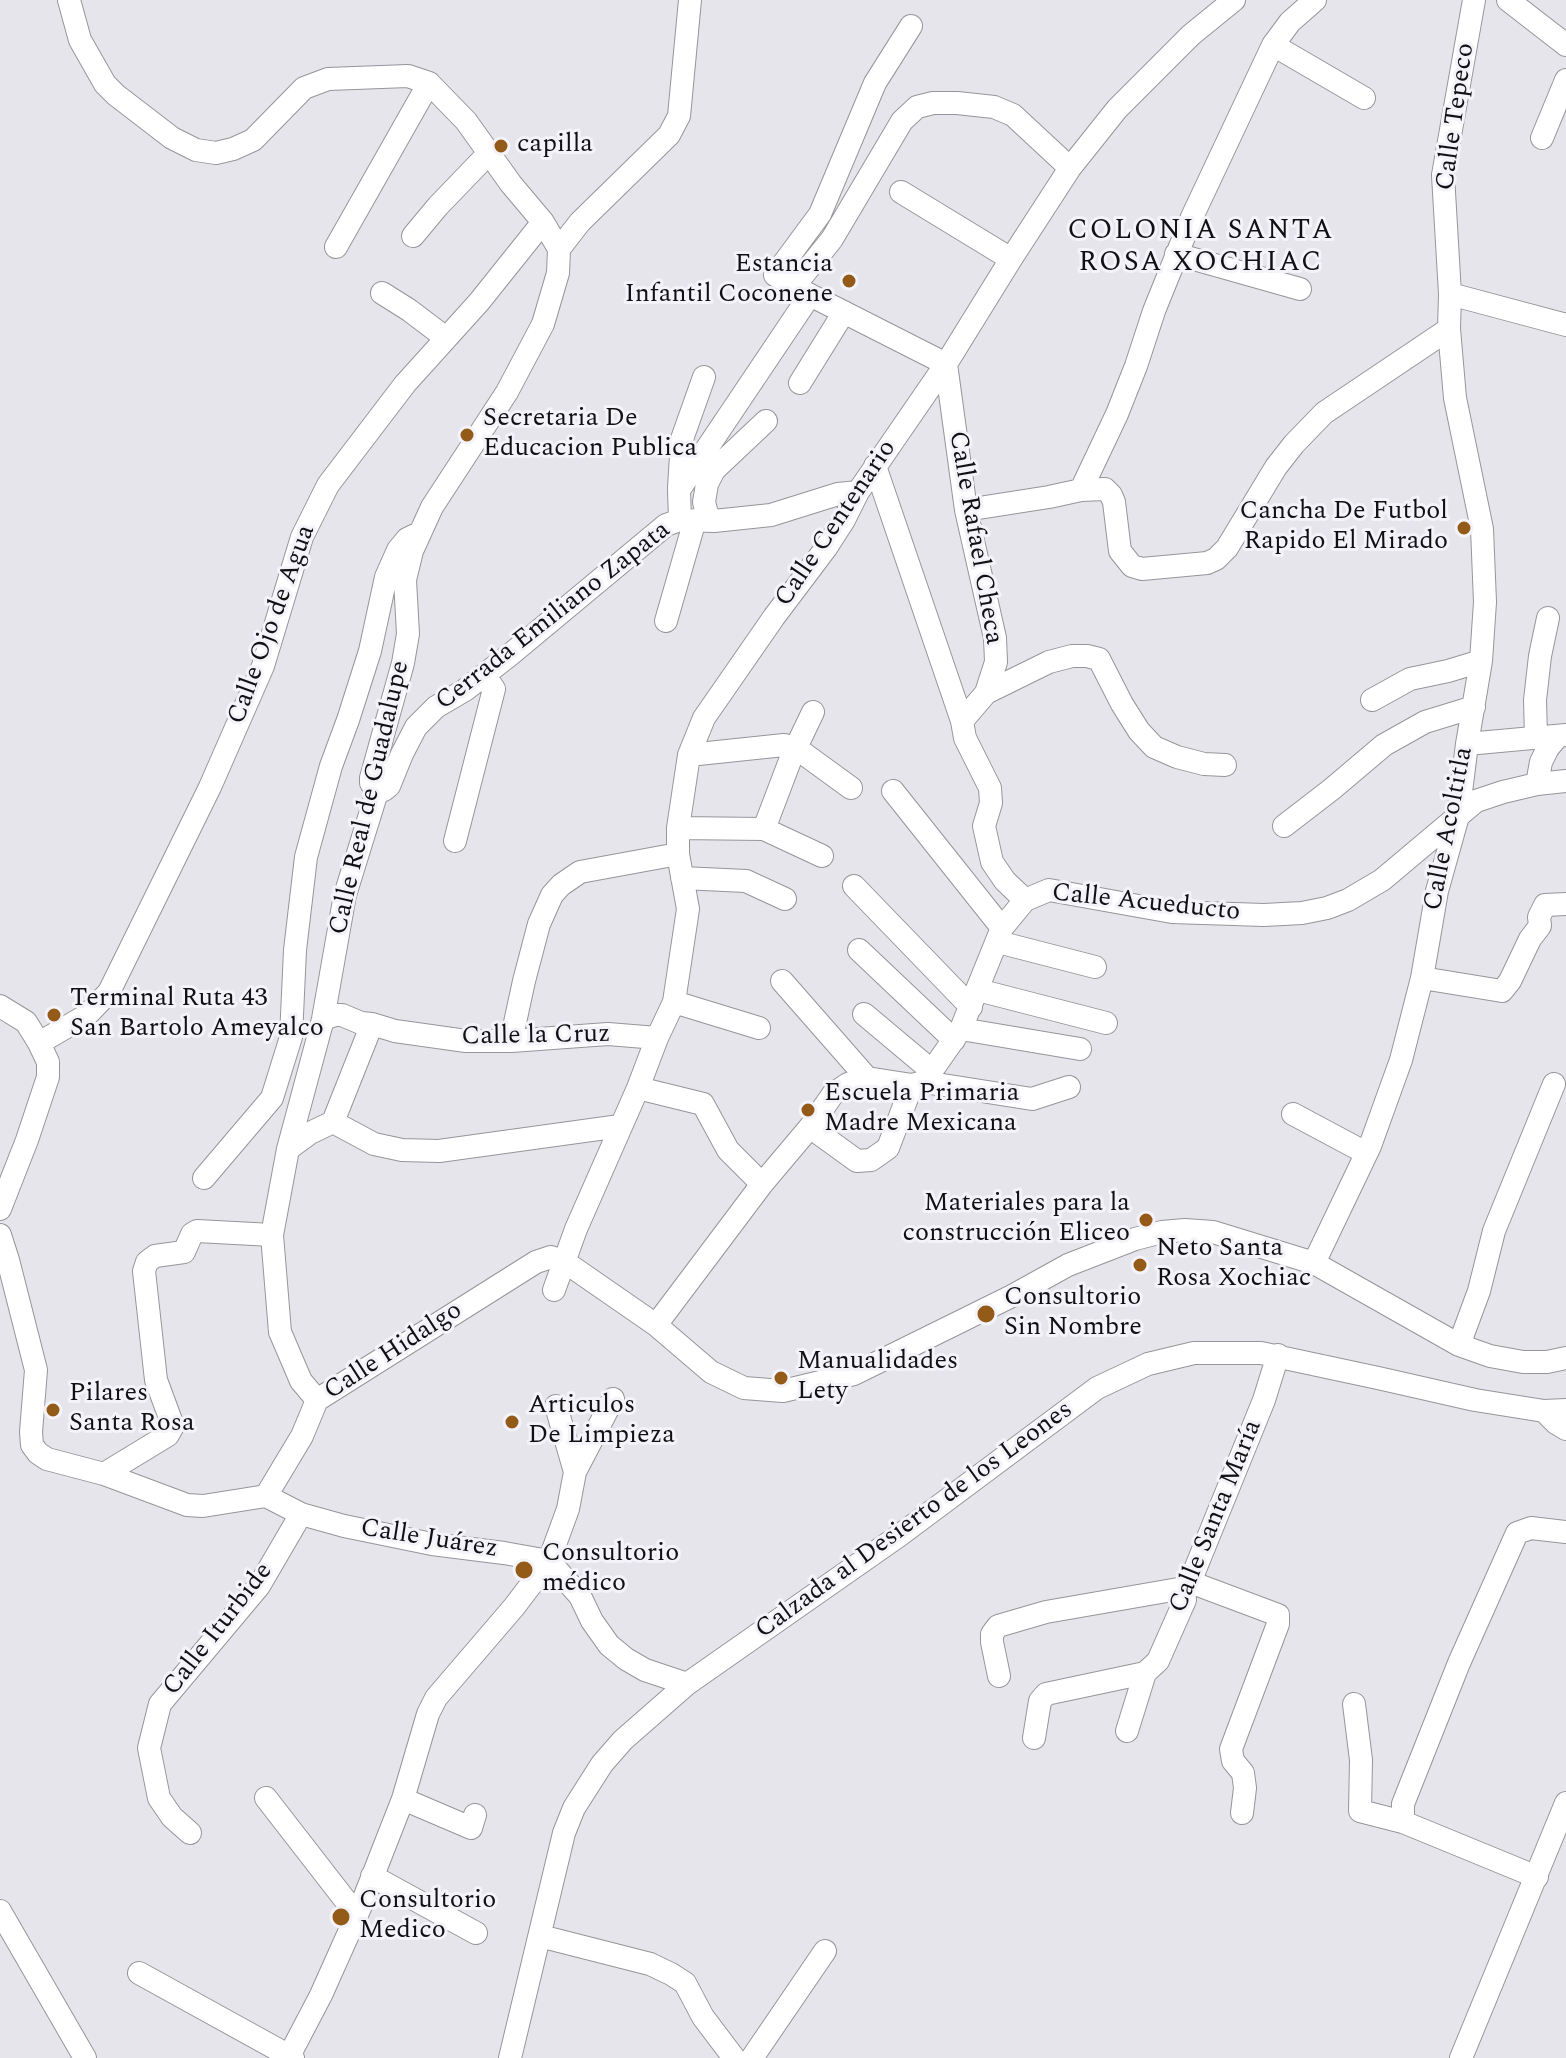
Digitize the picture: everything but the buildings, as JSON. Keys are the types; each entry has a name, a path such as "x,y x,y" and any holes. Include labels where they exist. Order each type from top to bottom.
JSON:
{"street":[{"path":"69,0 80,40 105,84 172,138 196,150 216,153 253,140 304,88 328,79 408,76 429,83 466,121 511,184 543,222 559,249 580,222 669,135 679,116 690,0"},
{"name":"Calle Centenario","path":"554,1290 576,1229 674,1002 688,909 678,854 678,828 689,755 704,718 826,548 858,492 946,364 1070,168 1117,109 1191,35 1234,0"},
{"path":"1081,490 1117,414 1176,254 1273,45 1290,22 1315,0"},
{"name":"Calle Tepeco","path":"1449,329 1443,175 1474,0"},
{"path":"1508,0 1566,45"},
{"path":"911,26 875,83 820,214 775,275 946,364"},
{"path":"1273,45 1364,98"},
{"path":"1542,138 1566,80"},
{"path":"336,247 429,83"},
{"name":"Cerrada Emiliano Zapata","path":"696,520 679,490 902,121 917,107 933,103 994,107 1013,115 1070,168"},
{"path":"413,236 489,153"},
{"path":"901,192 1011,259"},
{"name":"Calle Ojo de Agua","path":"39,1043 87,1015 109,992 210,787 263,666 302,537 328,485 405,384 479,302 543,222"},
{"name":"Calle Real de Guadalupe","path":"317,1400 301,1381 280,1332 272,1235 288,1149 323,1019 345,895 377,792 371,778 408,634 405,580 412,551 432,507 507,392 543,324 558,273 559,249"},
{"path":"1176,254 1300,289"},
{"path":"382,293 446,338"},
{"path":"1450,294 1566,325"},
{"path":"800,383 844,312"},
{"path":"966,510 1102,488 1108,490 1114,502 1120,551 1132,566 1142,569 1207,563 1227,548 1276,467 1324,413 1449,329"},
{"name":"Calle Acoltitla","path":"1314,1263 1366,1153 1401,1060 1422,978 1437,891 1458,816 1481,661 1485,602 1482,529 1455,398 1449,329"},
{"name":"Calle Rafael Checa","path":"946,364 966,510 995,638 996,662 986,693 962,721"},
{"path":"679,490 682,439 704,377"},
{"path":"666,621 696,520 707,514 704,502 707,484 714,470 766,421"},
{"path":"810,1127 857,1161 871,1160 888,1148 923,1079 958,1034 1000,935 1025,900 1005,881 992,862 984,826 991,803 990,788 965,738 962,721 875,466"},
{"name":"Cerrada Emiliano Zapata","path":"377,792 389,786 416,727 436,707 478,680 666,525 771,515 838,494 858,492"},
{"path":"204,1178 272,1098 291,1037 295,950 306,857 331,766 370,651 386,577 398,550 407,539 420,533"},
{"path":"1537,784 1541,762 1553,736 1535,700 1548,618"},
{"path":"986,693 1049,662 1072,656 1099,659 1122,704 1139,731 1154,747 1191,761 1225,765"},
{"path":"1372,700 1410,679 1481,661"},
{"path":"455,841 494,689 489,682 478,680"},
{"path":"1284,826 1384,745 1425,722 1474,707"},
{"path":"764,829 813,712"},
{"path":"1467,744 1553,736"},
{"path":"689,755 784,745 796,748 851,788"},
{"name":"Calle Acueducto","path":"1025,900 1049,890 1172,912 1264,915 1327,908 1382,880 1476,801 1537,784 1566,781"},
{"path":"893,791 1000,935 1095,967"},
{"path":"678,828 764,829 822,856"},
{"path":"511,1041 539,924 552,895 580,872 678,854"},
{"path":"682,878 746,881 785,899"},
{"path":"854,886 974,998 1106,1023"},
{"path":"1422,978 1502,991 1540,926 1539,917 1545,905 1566,904"},
{"path":"859,950 958,1034 1080,1049"},
{"path":"782,981 867,1078"},
{"path":"674,1002 759,1028"},
{"path":"0,1006 26,1022 48,1062 48,1077 0,1209"},
{"path":"864,1014 923,1079"},
{"name":"Calle la Cruz","path":"323,1019 342,1015 395,1031 466,1041 608,1034 657,1038"},
{"path":"288,1149 310,1133 333,1122 372,1024"},
{"path":"656,1325 833,1094 848,1084 867,1078 923,1079 1032,1099 1069,1087"},
{"path":"1459,1345 1479,1291 1494,1231 1554,1084"},
{"path":"638,1088 703,1104 728,1150 762,1184"},
{"path":"1293,1114 1366,1153"},
{"path":"333,1122 374,1144 402,1150 439,1151 620,1126"},
{"path":"565,1262 656,1325 711,1372 744,1388 783,1391 854,1374 1068,1265 1135,1239 1185,1230 1213,1232 1314,1263 1459,1345 1490,1356 1523,1362 1566,1358"},
{"path":"104,1474 168,1435 173,1426 156,1380 145,1266 151,1258 184,1252 192,1234 197,1231 272,1235"},
{"path":"0,1235 36,1370 31,1432 32,1445 38,1453 47,1459 104,1474 187,1505 203,1506 266,1496"},
{"name":"Calle Hidalgo","path":"266,1496 302,1436 317,1400 536,1262 551,1257 565,1262"},
{"name":"Calzada al Desierto de los Leones","path":"510,2058 564,1833 586,1786 623,1740 687,1684 900,1535 1097,1388 1148,1364 1194,1353 1225,1352 1278,1355 1475,1400 1555,1411"},
{"name":"Calle Santa María","path":"1127,1731 1145,1673 1158,1661 1185,1600 1187,1585 1264,1400 1278,1355"},
{"path":"139,1973 290,2057 321,1995 403,1799 428,1714 436,1698 549,1561 568,1509 575,1472 613,1399"},
{"path":"556,1406 575,1472"},
{"path":"1555,1411 1556,1423 1566,1429"},
{"name":"Calle Juárez","path":"266,1496 301,1514 344,1526 432,1544 549,1561"},
{"name":"Calle Iturbide","path":"190,1833 172,1817 159,1798 149,1748 160,1704 259,1586 301,1514"},
{"path":"1403,1822 1403,1804 1459,1663 1517,1533 1531,1528 1566,1532"},
{"path":"549,1561 580,1596 592,1621 609,1645 645,1670 687,1684"},
{"path":"999,1676 992,1634 998,1626 1046,1612 1187,1585 1278,1615 1278,1624 1231,1749 1233,1761 1243,1773 1242,1813"},
{"path":"1034,1738 1040,1701 1046,1694 1145,1673"},
{"path":"1354,1704 1361,1760 1360,1811 1403,1822 1537,1877"},
{"path":"266,1798 356,1914"},
{"path":"403,1799 471,1828 475,1815"},
{"path":"1461,2058 1566,1803"},
{"path":"372,1876 476,1933"},
{"path":"0,1911 85,2058"},
{"path":"540,1936 650,1964 671,1974 685,1983 703,2017 734,2058"},
{"path":"752,2058 825,1951"}],"place":[{"name":"capilla","path":"501,146"},
{"name":"Estancia Infantil Coconene","path":"849,281"},
{"name":"Secretaria De Educacion Publica","path":"467,435"},
{"name":"Cancha De Futbol Rapido El Mirado","path":"1464,528"},
{"name":"Terminal Ruta 43 San Bartolo Ameyalco","path":"54,1015"},
{"name":"Escuela Primaria Madre Mexicana","path":"808,1110"},
{"name":"Materiales para la construcción Eliceo","path":"1146,1220"},
{"name":"Neto Santa Rosa Xochiac","path":"1140,1265"},
{"name":"Consultorio Sin Nombre","path":"986,1314"},
{"name":"Manualidades Lety","path":"781,1378"},
{"name":"Pilares Santa Rosa","path":"53,1410"},
{"name":"Articulos De Limpieza","path":"512,1422"},
{"name":"Consultorio médico","path":"524,1570"},
{"name":"Consultorio Medico","path":"341,1917"}],"district":[{"name":"COLONIA SANTA ROSA XOCHIAC","path":"1201,249"}]}
